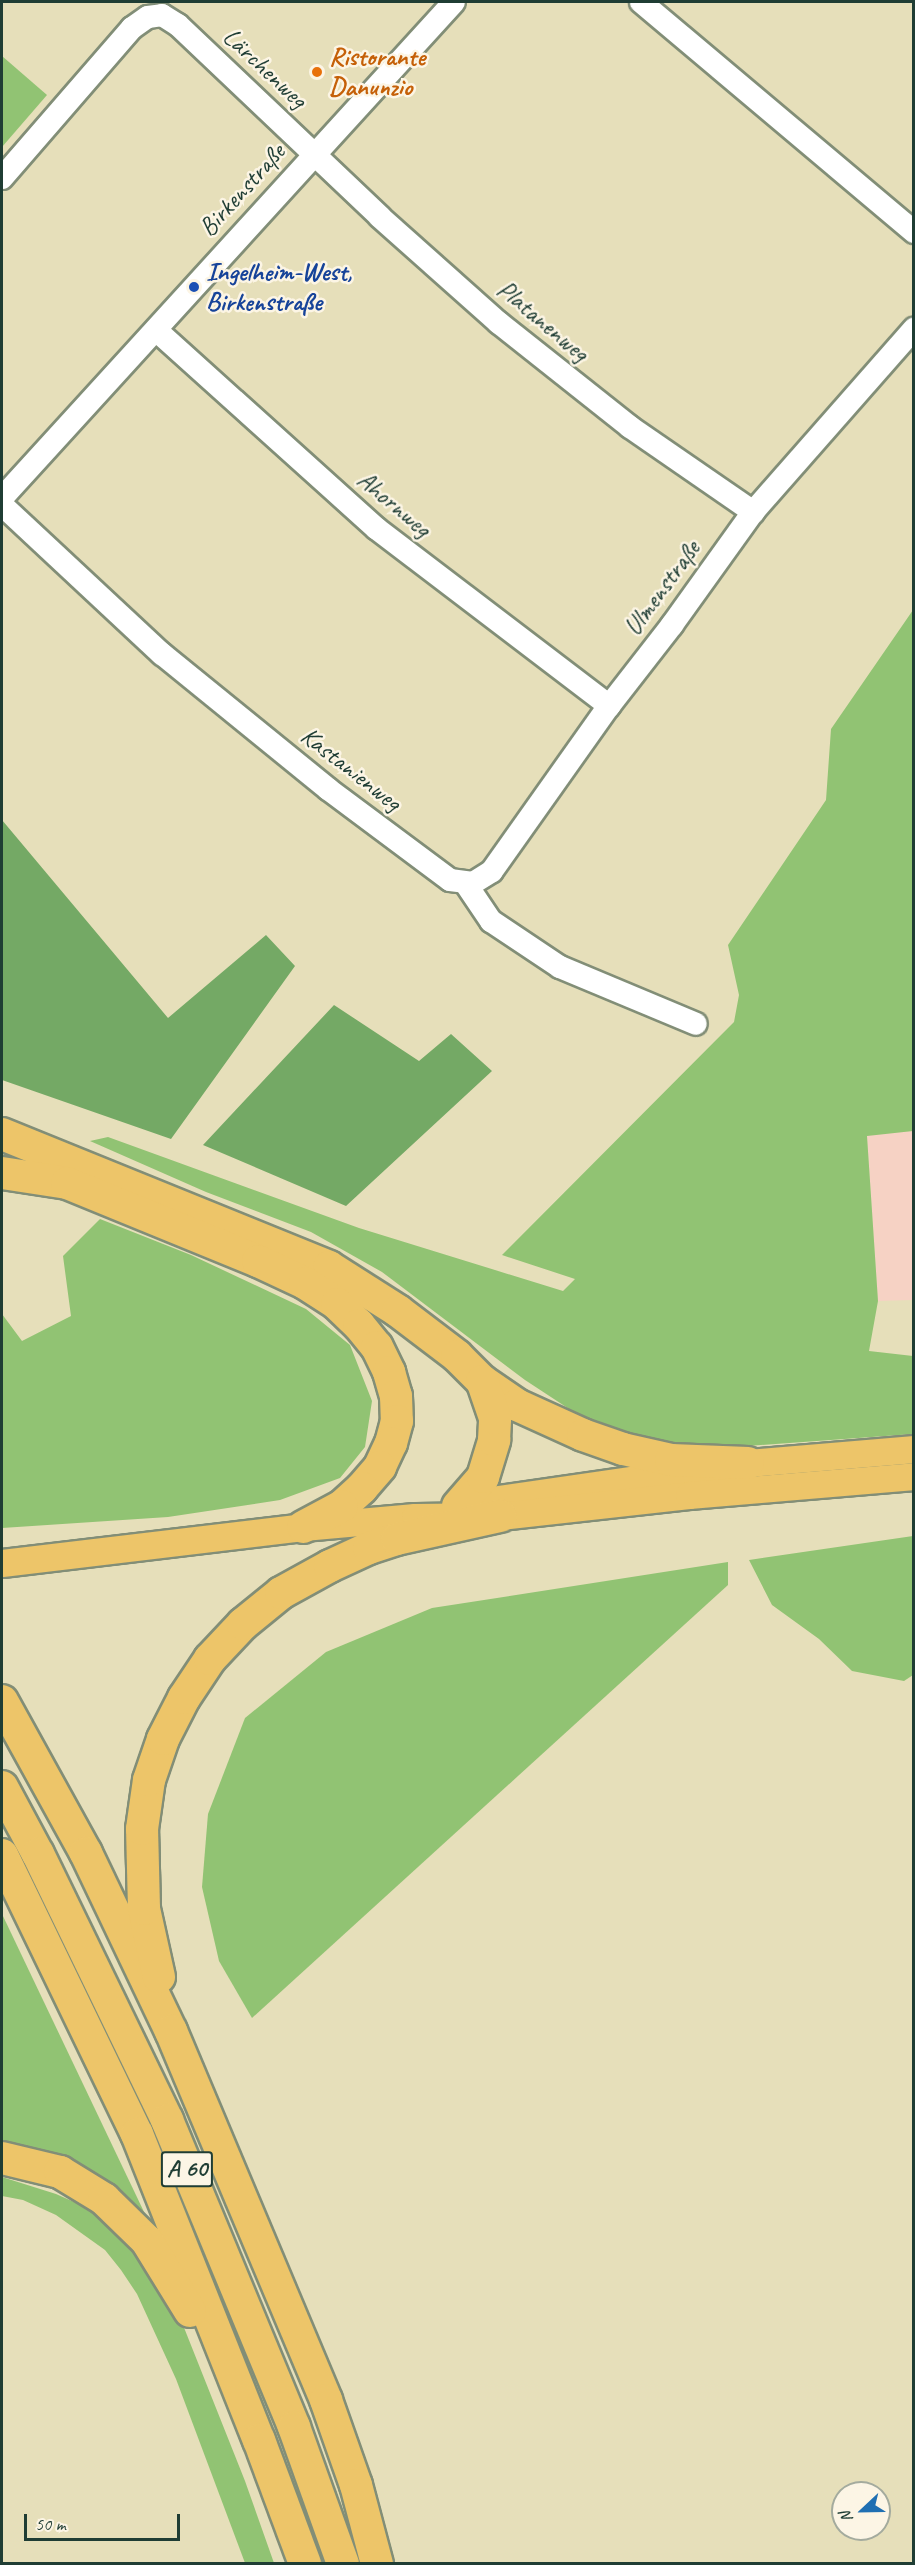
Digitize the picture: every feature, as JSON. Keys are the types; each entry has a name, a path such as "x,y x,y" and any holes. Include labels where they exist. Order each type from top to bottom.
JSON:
{"highway":[{"path":"2,1134 329,1267 398,1311 457,1356 482,1381 517,1405 583,1435 623,1449 671,1460 748,1463"},
{"path":"2,1173 67,1183 258,1261 313,1288 337,1304 359,1325 377,1347 389,1372 396,1396 397,1421 391,1443 380,1467 362,1488 342,1506 303,1527"},
{"path":"458,1506 483,1477 494,1440 495,1418 482,1381"},
{"path":"171,2031 144,1909 142,1829 149,1780 163,1739 184,1698 210,1659 243,1624 280,1593 369,1548 500,1516"},
{"path":"2,1701 86,1853 171,2031 326,2400 356,2485 377,2564"},
{"name":"A 60","path":"2,1787 38,1854 167,2120 294,2427 343,2564"},
{"name":"A 60","path":"2,1855 136,2134 259,2440 305,2564"},
{"path":"2,2157 31,2163 71,2177 104,2199 147,2241 178,2289 259,2440"}],"main road":[{"path":"415,1517 507,1496 748,1463 914,1449"},
{"path":"2,1563 303,1527 415,1517 500,1516 724,1491 914,1476"}],"street":[{"name":"Birkenstraße","path":"2,498 454,2"},
{"path":"641,2 914,232"},
{"name":"Lärchenweg","path":"2,178 132,28 144,18 157,14 178,25 314,153"},
{"name":"Platanenweg","path":"314,153 380,217 534,351 639,433 753,512"},
{"name":"Ulmenstraße","path":"466,884 480,881 492,871 609,706 672,625 753,512 914,329"},
{"name":"Ahornweg","path":"156,330 377,530 609,706"},
{"name":"Kastanienweg","path":"2,505 162,654 214,697 327,789 450,880 466,884"},
{"path":"466,884 491,921 560,966 696,1024"}],"shaded area":[{"path":"913,1131 913,1300 878,1301 867,1135"}],"green space":[{"path":"2,56 47,95 2,147"},
{"path":"913,610 913,1131 867,1136 878,1301 869,1351 913,1356 913,1434 720,1448 661,1444 589,1422 525,1380 382,1272 311,1232 206,1192 90,1141 108,1137 359,1228 563,1291 575,1279 502,1255 734,1022 739,995 728,945 826,800 831,729"},
{"path":"2,820 168,1018 266,935 295,966 171,1139 2,1080"},
{"path":"334,1005 419,1061 451,1034 492,1071 346,1206 203,1145"},
{"path":"100,1219 191,1255 306,1309 350,1345 372,1401 365,1447 340,1478 280,1500 168,1517 2,1528 2,1314 22,1341 71,1316 63,1256"},
{"path":"913,1536 913,1675 904,1681 852,1671 819,1639 772,1605 749,1560"},
{"path":"728,1562 728,1585 252,2018 219,1961 202,1887 208,1814 245,1718 326,1652 432,1608"},
{"path":"2,1914 145,2214 137,2218 2,2145"},
{"path":"2,2177 56,2194 99,2213 162,2285 179,2315 245,2481 274,2563 245,2563 176,2379 137,2294 121,2270 105,2250 56,2215 23,2200 2,2196"}],"place":[{"name":"Ristorante Danunzio","path":"317,72"},
{"name":"Ingelheim-West, Birkenstraße","path":"194,287"}]}
